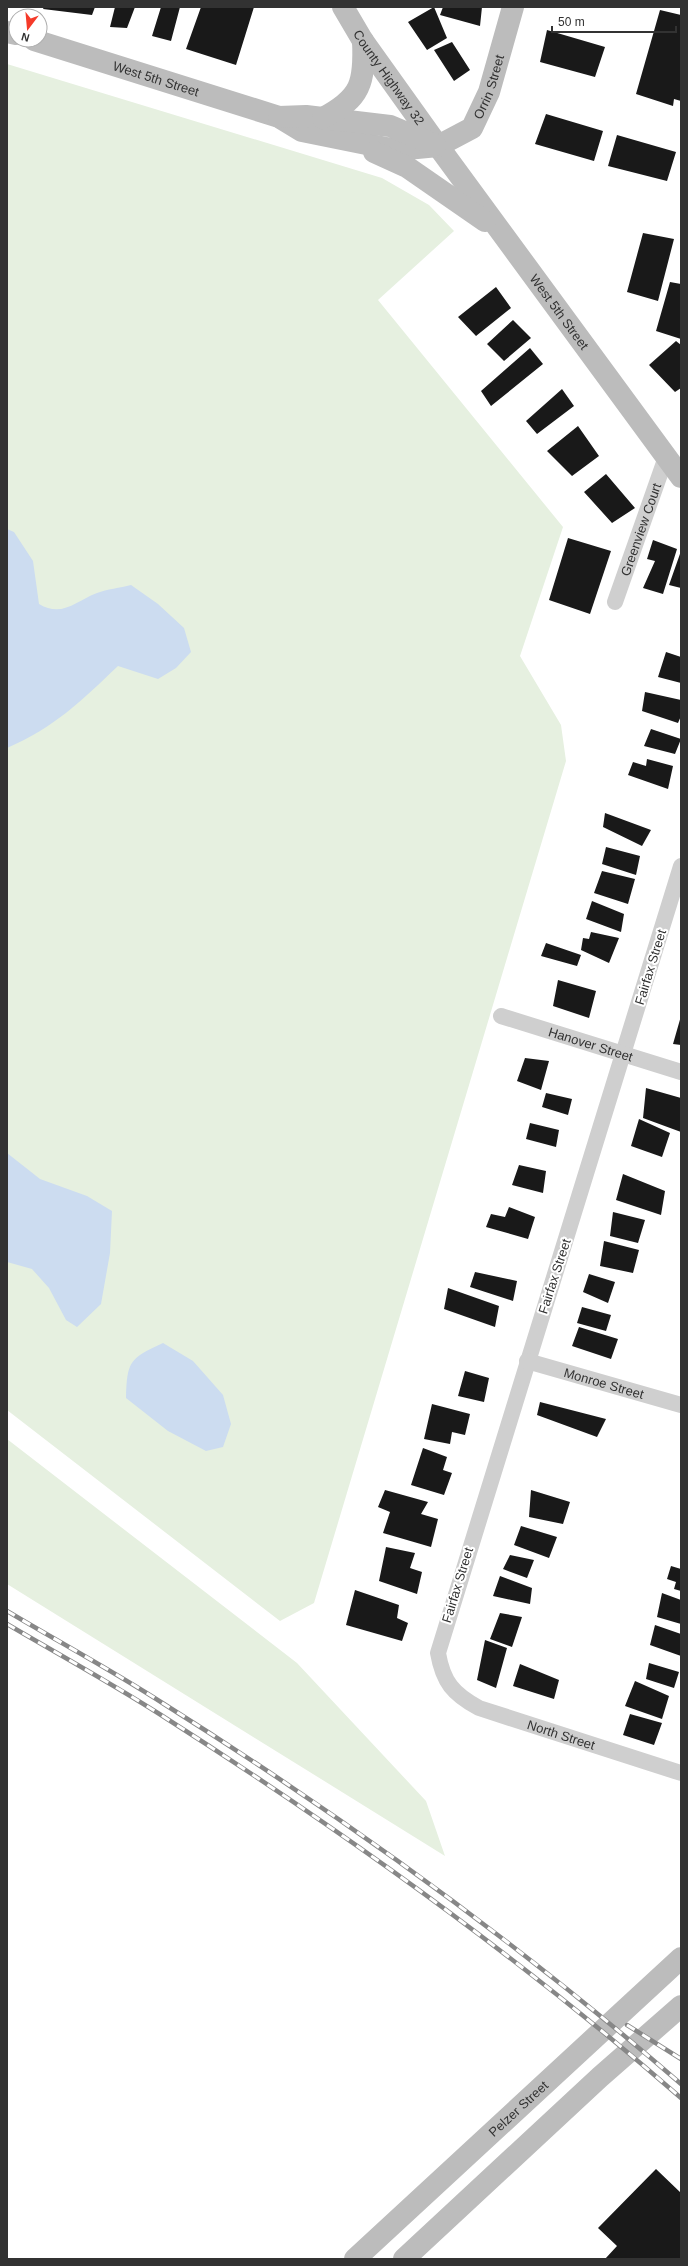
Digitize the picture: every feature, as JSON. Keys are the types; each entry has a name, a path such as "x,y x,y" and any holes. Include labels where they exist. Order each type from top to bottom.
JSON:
{"street":[{"name":"County Highway 32","path":"343,7 363,41 438,146"},
{"name":"Orrin Street","path":"438,146 472,128 489,92 513,7"},
{"path":"323,118 349,102 360,88 364,69 363,41"},
{"name":"West 5th Street","path":"48,44 279,117 302,131 396,150 438,146"},
{"name":"West 5th Street","path":"279,117 306,116 390,126 438,146 681,477"},
{"path":"349,140 407,167 501,232"},
{"name":"Greenview Court","path":"615,602 666,456"},
{"name":"Fairfax Street","path":"449,1685 441,1670 438,1653 441,1637 624,1054 681,866"},
{"name":"Hanover Street","path":"501,1016 681,1072"},
{"name":"Monroe Street","path":"527,1361 681,1405"},
{"name":"North Street","path":"449,1685 462,1699 497,1715 681,1773"},
{"name":"Pelzer Street","path":"355,2259 681,1958"},
{"path":"404,2259 600,2076 681,2006"}],"green space":[{"path":"7,64 382,178 429,205 454,231 378,300 563,527 520,656 561,725 566,761 314,1603 280,1621 7,1410"},
{"path":"7,1439 297,1663 426,1801 445,1856 7,1584"}],"water":[{"path":"7,529 14,532 33,561 39,604 47,608 62,609 69,607 89,596 131,585 158,604 184,628 191,652 176,668 158,679 118,666 66,713 24,740 7,748"},
{"path":"7,1153 40,1179 87,1196 112,1211 110,1253 101,1304 77,1327 66,1320 49,1288 32,1269 7,1262"},
{"path":"163,1343 193,1361 223,1395 231,1424 223,1447 206,1451 168,1431 126,1398 129,1368 132,1362 143,1353"}],"building":[{"path":"44,7 95,7 92,15"},
{"path":"115,7 135,7 127,28 110,27"},
{"path":"161,7 180,7 171,41 152,36"},
{"path":"201,7 254,7 236,65 186,49"},
{"path":"434,7 447,38 427,50 408,22"},
{"path":"443,7 482,7 480,26 440,15"},
{"path":"660,10 681,15 681,101 674,99 673,106 636,94"},
{"path":"547,30 605,47 595,77 540,62"},
{"path":"452,42 470,70 454,81 434,50"},
{"path":"546,114 603,131 594,161 535,144"},
{"path":"617,135 676,152 667,181 608,166"},
{"path":"643,233 674,239 658,301 627,292"},
{"path":"670,282 681,284 681,339 656,331"},
{"path":"496,287 511,308 476,336 458,317"},
{"path":"513,320 531,338 504,361 487,344"},
{"path":"676,341 681,345 681,388 675,392 649,365"},
{"path":"530,348 543,364 491,406 481,391"},
{"path":"562,389 574,406 537,434 526,421"},
{"path":"578,426 599,456 572,476 547,451"},
{"path":"606,474 635,508 612,523 584,492"},
{"path":"568,538 611,551 590,614 549,600"},
{"path":"653,540 677,549 663,594 643,588 655,561 647,559"},
{"path":"681,551 681,588 669,585"},
{"path":"666,652 681,657 681,683 658,677"},
{"path":"645,692 681,700 681,716 678,723 642,711"},
{"path":"651,729 681,739 675,754 644,746"},
{"path":"647,759 673,766 668,789 628,775 633,762 646,766"},
{"path":"605,813 651,830 642,846 603,827"},
{"path":"606,847 640,856 636,875 602,864"},
{"path":"602,871 635,879 628,904 594,893"},
{"path":"592,901 624,914 621,932 586,919"},
{"path":"591,932 619,938 609,963 581,950 583,938 589,939"},
{"path":"546,943 581,955 577,966 541,956"},
{"path":"558,980 596,991 589,1018 553,1006"},
{"path":"681,1016 681,1045 673,1044"},
{"path":"525,1058 549,1061 541,1090 517,1081"},
{"path":"646,1088 681,1098 681,1132 643,1118"},
{"path":"546,1093 572,1099 568,1115 542,1107"},
{"path":"639,1119 670,1133 662,1157 631,1146"},
{"path":"530,1123 559,1130 556,1147 526,1139"},
{"path":"519,1165 546,1171 543,1193 512,1185"},
{"path":"623,1174 665,1191 661,1215 616,1200"},
{"path":"509,1207 535,1217 528,1239 486,1227 491,1214 505,1217"},
{"path":"613,1212 645,1220 638,1243 610,1236"},
{"path":"604,1241 639,1250 633,1273 600,1266"},
{"path":"475,1272 517,1281 513,1301 470,1287"},
{"path":"589,1274 615,1282 608,1303 583,1292"},
{"path":"448,1288 499,1306 495,1327 444,1309"},
{"path":"582,1307 611,1315 606,1331 577,1323"},
{"path":"579,1327 618,1339 611,1359 572,1346"},
{"path":"465,1371 489,1378 484,1402 458,1396"},
{"path":"540,1402 606,1419 597,1437 537,1415"},
{"path":"432,1404 470,1414 465,1435 452,1432 450,1444 424,1439"},
{"path":"423,1448 447,1457 443,1470 452,1473 444,1495 411,1485"},
{"path":"385,1490 428,1502 421,1514 438,1519 431,1547 383,1533 390,1512 378,1507"},
{"path":"531,1490 570,1502 563,1524 529,1517"},
{"path":"521,1526 557,1537 549,1558 514,1545"},
{"path":"386,1547 415,1553 410,1568 422,1572 417,1594 379,1581"},
{"path":"510,1555 534,1560 527,1578 503,1569"},
{"path":"671,1566 681,1569 681,1591 674,1589 676,1582 667,1579"},
{"path":"500,1576 532,1588 530,1604 493,1596"},
{"path":"355,1590 399,1605 397,1618 408,1623 402,1641 346,1625"},
{"path":"662,1593 681,1600 681,1624 657,1617"},
{"path":"500,1613 522,1617 512,1647 490,1639"},
{"path":"655,1625 681,1634 681,1656 650,1645"},
{"path":"485,1640 507,1648 496,1688 477,1680"},
{"path":"649,1663 679,1672 674,1688 646,1679"},
{"path":"520,1664 559,1680 554,1699 513,1686"},
{"path":"635,1681 669,1696 662,1719 625,1706"},
{"path":"630,1714 662,1723 654,1745 623,1735"},
{"path":"656,2169 681,2193 681,2259 605,2259 617,2246 598,2228"}],"railway":[{"path":"7,1611 145,1692 232,1747 365,1837 494,1932 558,1982 681,2084"},
{"path":"7,1624 161,1715 228,1758 362,1849 493,1945 620,2046 681,2098"},
{"path":"627,2025 681,2059"}]}
